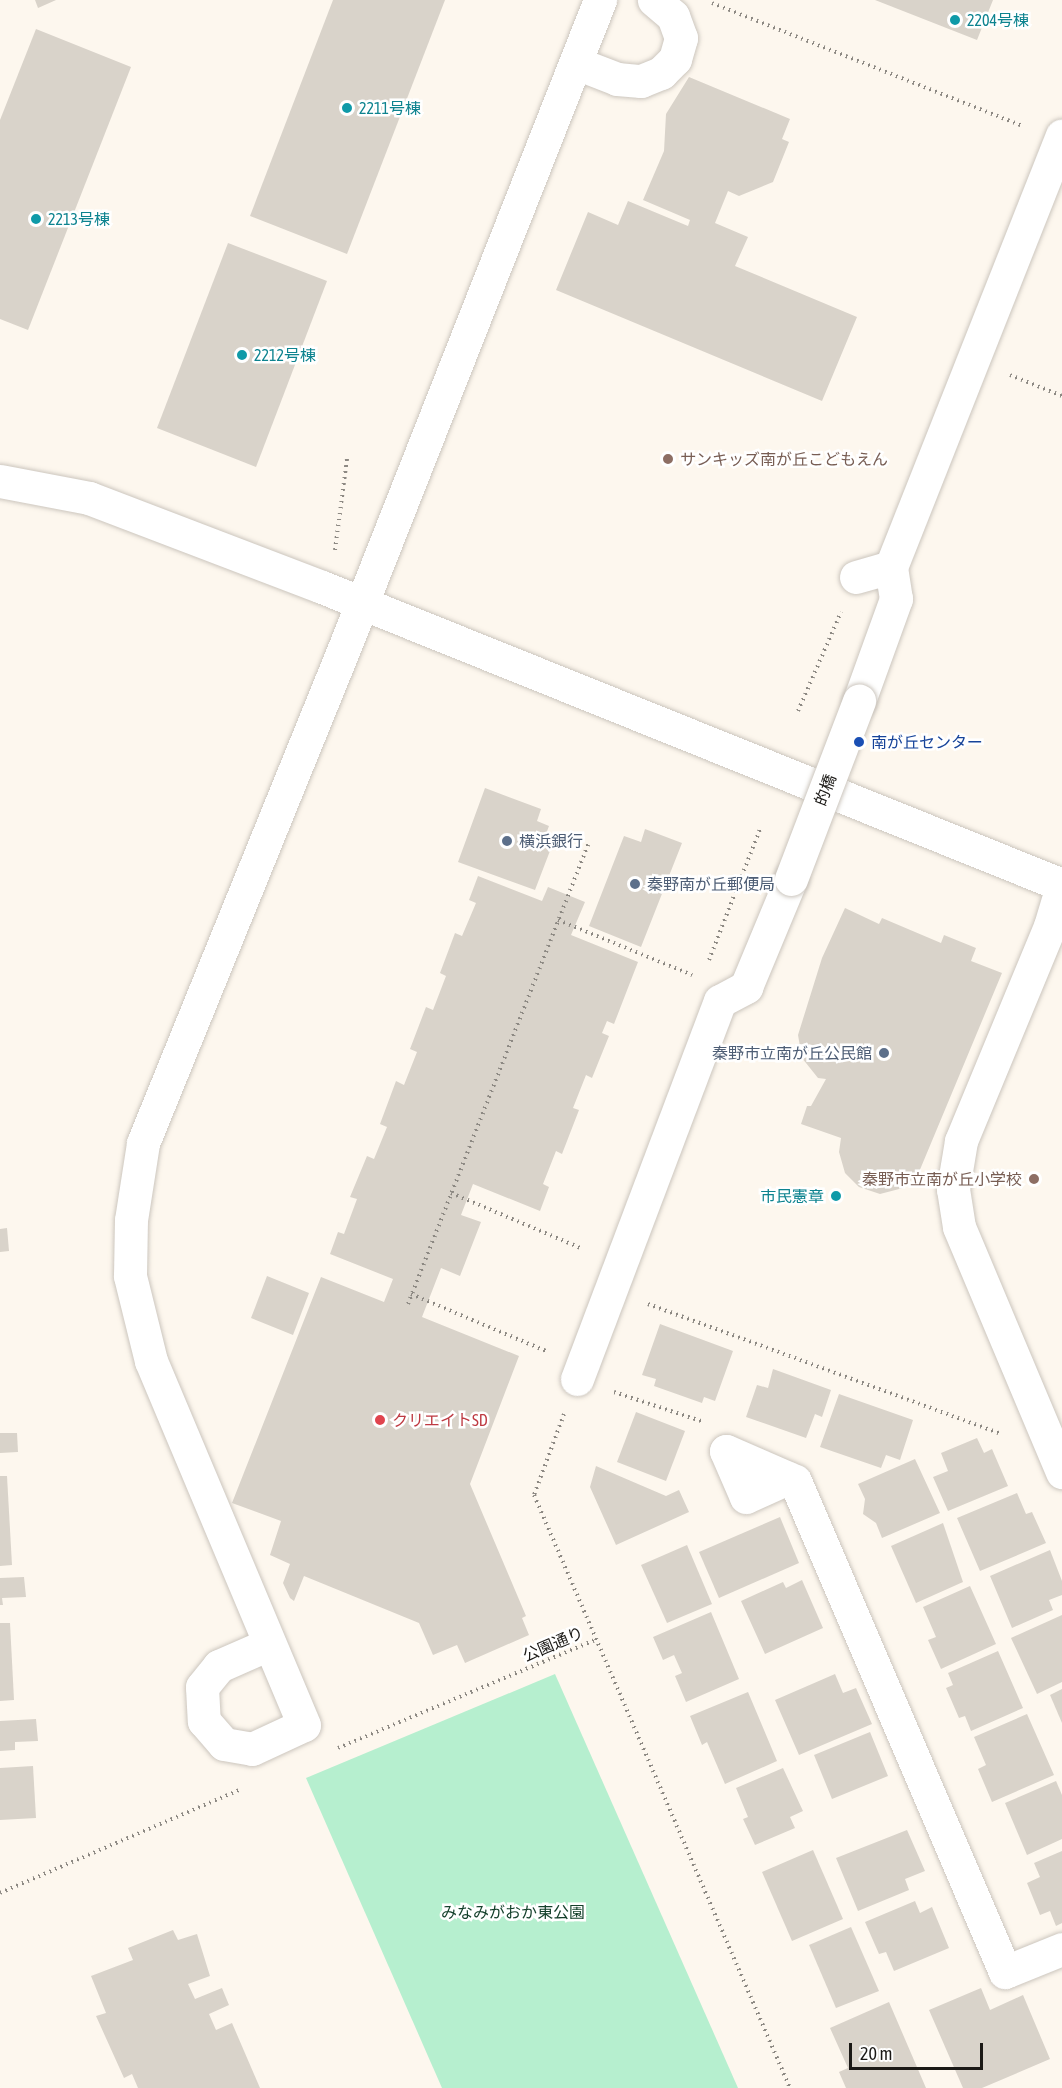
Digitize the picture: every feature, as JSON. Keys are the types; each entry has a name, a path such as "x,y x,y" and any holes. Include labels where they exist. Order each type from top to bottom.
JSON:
{"street":[{"path":"269,1644 151,1361 130,1276 131,1220 143,1143 361,605 600,0"},
{"path":"576,63 617,79 641,81 661,73 675,59 681,38 673,16 654,0"},
{"path":"856,577 891,567 1061,138"},
{"path":"0,481 89,498 1062,885 1050,926 961,1141 953,1189 959,1227 1062,1472"},
{"name":"的橋","path":"580,1373 720,1000 746,987 791,879 896,599 891,567"},
{"path":"726,1451 795,1481 1005,1972 1062,1949"}],"path":[{"path":"711,2 1061,138"},
{"path":"973,361 1062,396"},
{"path":"335,554 347,459"},
{"path":"798,711 856,577"},
{"path":"708,964 760,829"},
{"path":"408,1304 588,843"},
{"path":"558,920 684,972"},
{"path":"451,1193 615,1278 1011,1437"},
{"path":"411,1294 580,1373 708,1424 726,1451"},
{"path":"580,1373 534,1495 790,2088"},
{"name":"公園通り","path":"519,1672 597,1639"}],"green space":[{"name":"みなみがおか東公園","path":"555,1674 738,2088 442,2088 306,1778"}],"building":[{"path":"35,0 56,0 38,8"},
{"name":"2211号棟","path":"333,0 445,0 347,254 250,216"},
{"name":"2204号棟","path":"875,0 993,0 977,40"},
{"name":"2213号棟","path":"36,29 131,67 28,330 0,319 0,120"},
{"path":"689,77 790,119 782,139 789,142 773,182 739,196 728,191 715,223 748,237 735,266 857,317 822,401 556,290 588,212 618,225 628,201 688,226 690,220 643,200 664,151 666,114"},
{"name":"2212号棟","path":"228,243 327,281 256,467 157,428"},
{"name":"横浜銀行","path":"485,788 541,809 537,821 549,826 544,839 553,843 535,890 458,862"},
{"name":"秦野南が丘郵便局","path":"645,829 682,843 641,947 589,926 624,836 641,842"},
{"path":"478,876 542,901 548,887 585,902 571,935 638,962 614,1024 607,1021 602,1033 609,1036 592,1078 586,1075 573,1108 579,1110 562,1154 556,1151 543,1184 549,1187 540,1211 473,1184 461,1215 481,1222 460,1276 441,1268 422,1317 519,1356 470,1484 526,1616 522,1618 529,1635 465,1663 457,1645 433,1655 419,1623 304,1576 294,1601 290,1598 283,1583 290,1564 270,1555 281,1521 232,1503 321,1277 384,1302 393,1279 330,1254 338,1232 344,1234 357,1199 350,1197 367,1156 374,1159 387,1127 380,1124 396,1081 404,1085 417,1052 410,1049 426,1007 433,1010 446,976 440,973 455,933 462,936 476,903 469,900"},
{"name":"秦野市立南が丘公民館","path":"845,908 879,924 882,918 941,943 944,935 976,948 971,961 1002,973 919,1172 903,1188 880,1194 859,1187 845,1173 839,1152 841,1138 801,1124 807,1106 811,1106 826,1079 818,1078 802,1058 798,1035 822,958"},
{"path":"7,1228 9,1251 0,1252 0,1229"},
{"path":"267,1276 309,1293 293,1335 251,1318"},
{"path":"660,1324 733,1351 715,1401 704,1397 702,1403 654,1386 656,1379 642,1375"},
{"path":"773,1369 831,1390 822,1417 815,1414 806,1438 746,1417 757,1385 768,1388"},
{"path":"839,1394 913,1420 900,1460 886,1455 881,1468 820,1447"},
{"path":"636,1412 685,1431 666,1481 617,1462"},
{"path":"0,1433 17,1433 18,1452 0,1453"},
{"path":"977,1438 984,1453 992,1449 1008,1486 948,1511 933,1477 948,1471 941,1453"},
{"path":"915,1459 940,1513 882,1538 876,1523 863,1514 865,1499 858,1484"},
{"path":"596,1466 666,1496 679,1490 689,1512 616,1545 590,1487"},
{"path":"0,1476 7,1476 12,1565 0,1566"},
{"path":"1017,1493 1026,1514 1032,1512 1046,1543 980,1571 957,1518"},
{"path":"780,1517 799,1563 719,1598 699,1552"},
{"path":"943,1523 963,1582 916,1603 891,1546"},
{"path":"687,1545 712,1604 667,1623 641,1565"},
{"path":"1050,1550 1062,1581 1062,1595 1049,1600 1053,1610 1012,1628 990,1576"},
{"path":"24,1577 26,1597 2,1598 3,1605 0,1605 0,1578"},
{"path":"802,1580 823,1628 765,1654 741,1601 783,1582 786,1588"},
{"path":"970,1586 996,1644 941,1669 928,1640 936,1637 923,1607"},
{"path":"711,1612 739,1679 686,1702 675,1676 682,1673 674,1655 663,1660 653,1637"},
{"path":"1062,1615 1062,1682 1037,1694 1011,1638"},
{"path":"0,1623 10,1623 14,1700 0,1701"},
{"path":"998,1651 1023,1708 971,1731 965,1716 959,1718 946,1688 953,1685 948,1673"},
{"path":"835,1674 843,1693 856,1688 872,1724 799,1755 775,1700"},
{"path":"1062,1689 1062,1723 1050,1695"},
{"path":"748,1692 777,1761 725,1784 707,1742 702,1745 690,1716"},
{"path":"1027,1714 1054,1775 992,1802 978,1769 986,1765 974,1737"},
{"path":"36,1719 38,1741 15,1742 15,1750 0,1751 0,1721"},
{"path":"870,1732 888,1776 832,1799 814,1755"},
{"path":"33,1766 36,1818 0,1820 0,1768"},
{"path":"783,1768 803,1811 790,1817 795,1828 755,1845 743,1819 748,1817 736,1788"},
{"path":"1056,1781 1062,1795 1062,1839 1027,1855 1005,1803"},
{"path":"907,1830 925,1871 905,1879 909,1890 858,1911 836,1858"},
{"path":"813,1850 843,1919 792,1941 762,1872"},
{"path":"1062,1851 1062,1923 1056,1926 1050,1911 1040,1915 1027,1883 1040,1877 1034,1863"},
{"path":"915,1901 920,1913 932,1907 949,1948 894,1971 886,1952 879,1954 865,1922"},
{"path":"851,1927 879,1991 836,2008 809,1945"},
{"path":"173,1930 178,1940 197,1934 210,1976 188,1984 195,1999 222,1988 229,2005 209,2014 216,2030 232,2023 260,2088 138,2088 132,2074 124,2078 96,2016 106,2013 91,1976 133,1960 128,1948"},
{"path":"981,1988 990,2010 1023,1995 1050,2059 982,2088 963,2088 929,2010"},
{"path":"889,2002 926,2088 846,2088 839,2072 848,2068 830,2028"}],"place":[{"name":"2204号棟","path":"955,20"},
{"name":"2211号棟","path":"347,108"},
{"name":"2213号棟","path":"36,219"},
{"name":"2212号棟","path":"242,355"},
{"name":"サンキッズ南が丘こどもえん","path":"668,459"},
{"name":"南が丘センター","path":"859,742"},
{"name":"横浜銀行","path":"507,841"},
{"name":"秦野南が丘郵便局","path":"635,884"},
{"name":"秦野市立南が丘公民館","path":"884,1053"},
{"name":"秦野市立南が丘小学校","path":"1034,1179"},
{"name":"市民憲章","path":"836,1196"},
{"name":"クリエイトSD","path":"380,1420"}]}
